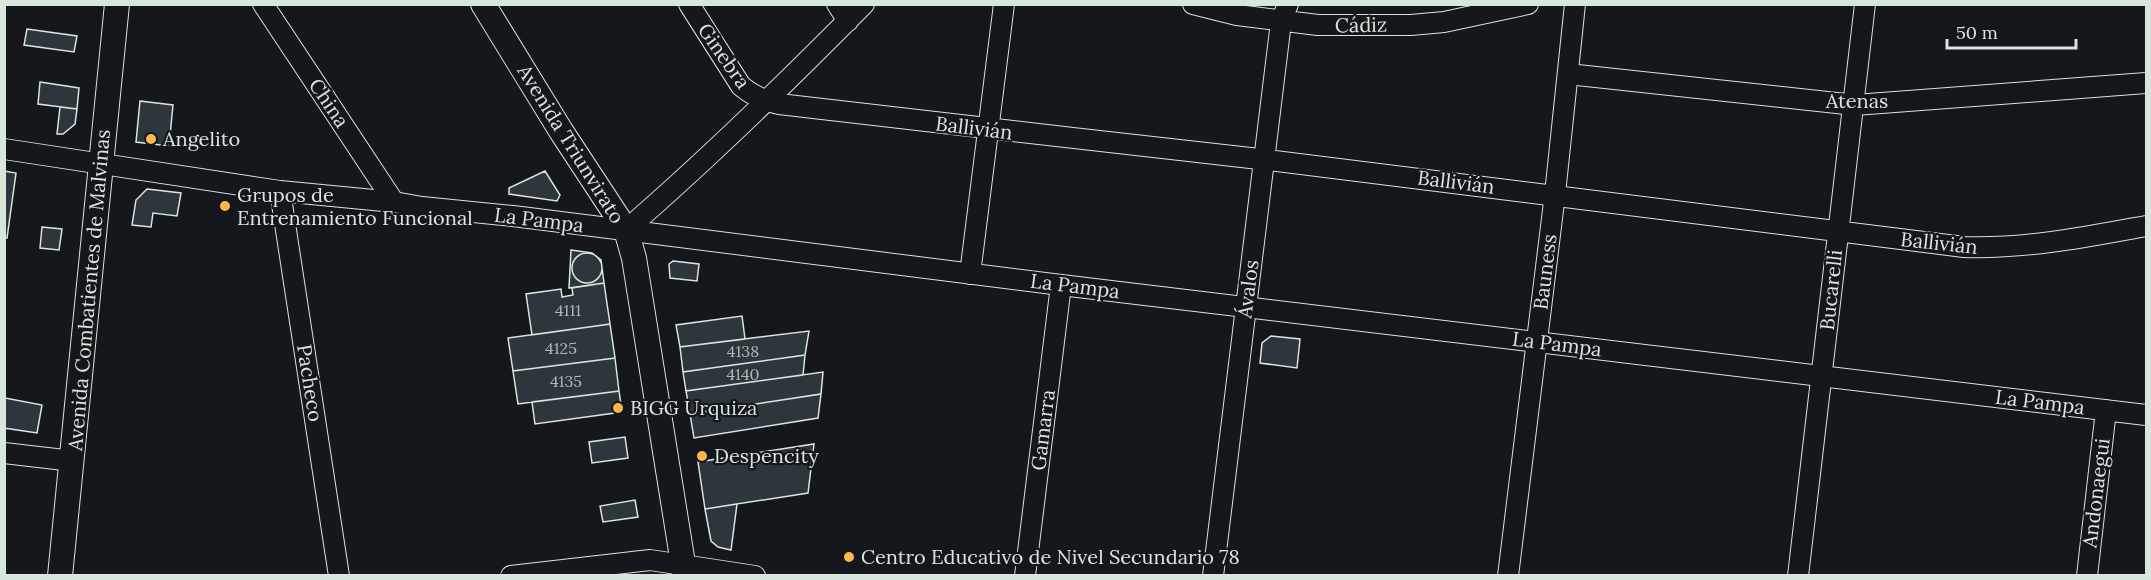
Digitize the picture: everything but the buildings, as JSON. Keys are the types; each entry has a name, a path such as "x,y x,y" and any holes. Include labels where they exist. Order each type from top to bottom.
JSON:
{"main road":[{"name":"Avenida Combatientes de Malvinas","path":"60,576 117,4"},
{"name":"Avenida Triunvirato","path":"483,4 626,230 633,258 684,570"}],"street":[{"name":"China","path":"263,4 394,202"},
{"name":"Ginebra","path":"689,4 741,86 753,96 765,101"},
{"path":"626,230 660,201 765,101 842,13 864,4"},
{"path":"970,273 1004,4"},
{"name":"Cádiz","path":"1193,4 1237,15 1284,13 1318,25 1411,25 1444,22 1528,4"},
{"name":"Bauness","path":"1508,576 1555,194 1575,4"},
{"name":"Bucarelli","path":"1798,576 1855,105 1865,4"},
{"name":"Ávalos","path":"1213,576 1284,13"},
{"name":"Atenas","path":"1568,74 1855,105 2146,83"},
{"name":"Ballivián","path":"765,101 988,130 1264,159 1555,194 1964,247 1994,248 2044,244 2146,226"},
{"name":"La Pampa","path":"4,149 280,191 394,202 1061,285 2146,415"},
{"name":"Pacheco","path":"280,191 339,576"},
{"name":"Gamarra","path":"1026,576 1061,285"},
{"name":"Andonaegui","path":"2087,576 2106,410"},
{"path":"4,453 73,461"},
{"path":"511,576 650,560 684,570 755,576"}],"place":[{"name":"Angelito","path":"151,139"},
{"name":"Grupos de Entrenamiento Funcional","path":"225,206"},
{"name":"BIGG Urquiza","path":"618,408"},
{"name":"Despencity","path":"702,456"},
{"name":"Centro Educativo de Nivel Secundario 78","path":"849,557"}]}
